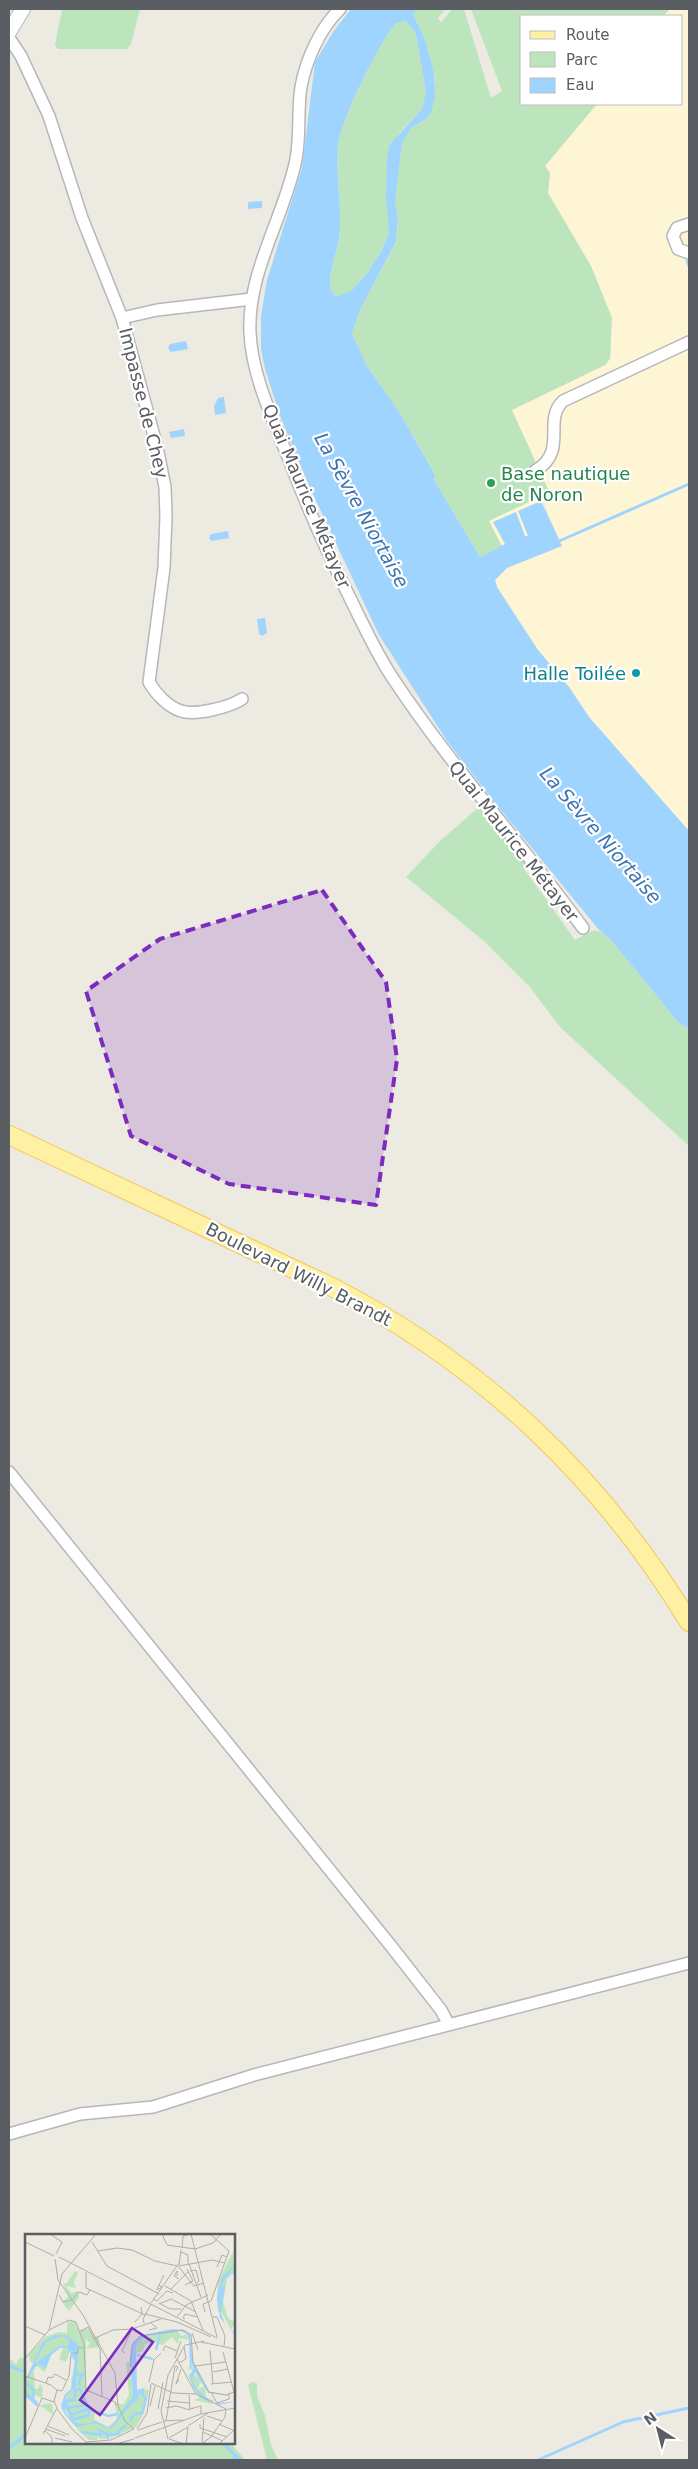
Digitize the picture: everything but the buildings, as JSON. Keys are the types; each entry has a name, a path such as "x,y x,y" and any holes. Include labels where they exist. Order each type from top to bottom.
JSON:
{"main road":[{"name":"Boulevard Willy Brandt","path":"9,1135 327,1284 384,1316 445,1355 505,1402 573,1467 639,1546 689,1622"}],"street":[{"path":"9,32 23,9"},
{"name":"Quai Maurice Métayer","path":"340,9 318,40 307,65 301,87 296,161 288,190 263,255 252,299 250,332 252,351 266,401 306,504 374,648 442,750 532,860 583,928"},
{"name":"Impasse de Chey","path":"9,38 21,56 49,116 82,218 122,318 148,410 165,487 164,568 149,682 161,697 182,712 219,708 242,699"},
{"path":"689,224 677,228 673,236 678,249 689,253"},
{"path":"122,318 157,310 252,299"},
{"path":"535,472 545,465 552,454 555,411 563,401 689,342"},
{"path":"9,1472 391,1946 448,2023"},
{"path":"9,2134 80,2114 153,2107 246,2077 448,2023 689,1962"}],"highlighted area":[{"path":"322,890 386,982 397,1059 376,1205 229,1184 131,1136 86,991 160,939"}],"shaded area":[{"path":"670,9 689,9 689,831 589,717 569,687 538,650 497,587 495,580 506,568 562,546 543,501 520,513 528,536 525,537 516,514 496,526 506,544 480,557 512,410 605,365 610,359 612,317 591,266 548,193 550,173 545,166 596,105 683,105 683,15 664,15"}],"green space":[{"path":"62,9 140,9 131,44 127,49 58,49 55,45"},
{"path":"417,9 446,9 438,18 441,23 452,9 464,9 491,98 502,91 471,9 670,9 664,15 520,15 520,105 596,105 545,166 550,173 548,193 591,266 612,318 610,359 605,365 512,410 548,489 542,496 489,521 502,546 480,557 433,478 436,475 398,410 367,366 352,334 359,312 396,243 398,218 395,202 402,144 411,128 426,119 435,81 425,39 413,14"},
{"path":"405,21 414,30 417,40 426,92 424,103 422,109 400,132 387,157 389,232 382,250 366,275 351,291 336,297 332,291 330,277 338,246 340,227 337,158 341,134 361,84 379,49 395,24"},
{"path":"479,807 529,864 525,870 575,940 593,931 605,935 678,1022 689,1029 689,1146 560,1027 529,986 484,941 406,877 441,840"},
{"path":"20,2357 25,2359 25,2444 232,2444 245,2460 9,2460 9,2358 16,2364"},
{"path":"251,2382 257,2383 257,2396 265,2415 271,2445 278,2460 267,2460 248,2385"}],"water":[{"name":"La Sèvre Niortaise","path":"351,9 417,9 413,14 425,39 434,73 435,97 431,112 426,119 411,128 402,144 395,202 398,218 396,242 359,312 352,334 367,366 398,410 436,476 433,478 480,557 505,544 493,522 516,512 525,536 528,536 518,511 541,501 562,546 507,568 495,580 497,587 538,650 569,687 589,717 689,831 689,1029 678,1022 611,940 599,930 447,741 379,635 310,488 280,416 265,369 261,349 261,316 267,280 302,168 315,62 333,32","holes":["405,21 414,30 426,92 422,109 390,144 387,157 386,195 389,232 382,250 366,275 351,291 336,297 332,291 330,277 338,246 340,227 337,159 341,134 361,84 379,49 395,24"]},
{"path":"262,201 262,208 248,209 248,202"},
{"path":"186,341 188,349 171,352 168,348 170,344"},
{"path":"224,397 226,413 215,415 214,406 218,398"},
{"path":"184,429 185,436 171,438 169,432"},
{"path":"228,531 229,538 212,541 209,538 211,534"},
{"path":"265,618 267,633 262,636 259,634 257,619"}],"waterway":[{"path":"687,261 689,266"},
{"path":"557,542 689,484"},
{"path":"9,2366 25,2372"},
{"path":"538,2460 623,2422 689,2408"},
{"path":"9,2448 25,2435"},
{"path":"224,2444 240,2460"},
{"path":"232,2460 236,2456"}],"place":[{"name":"Base nautique de Noron","path":"491,483"},
{"name":"Halle Toilée","path":"636,673"}]}
